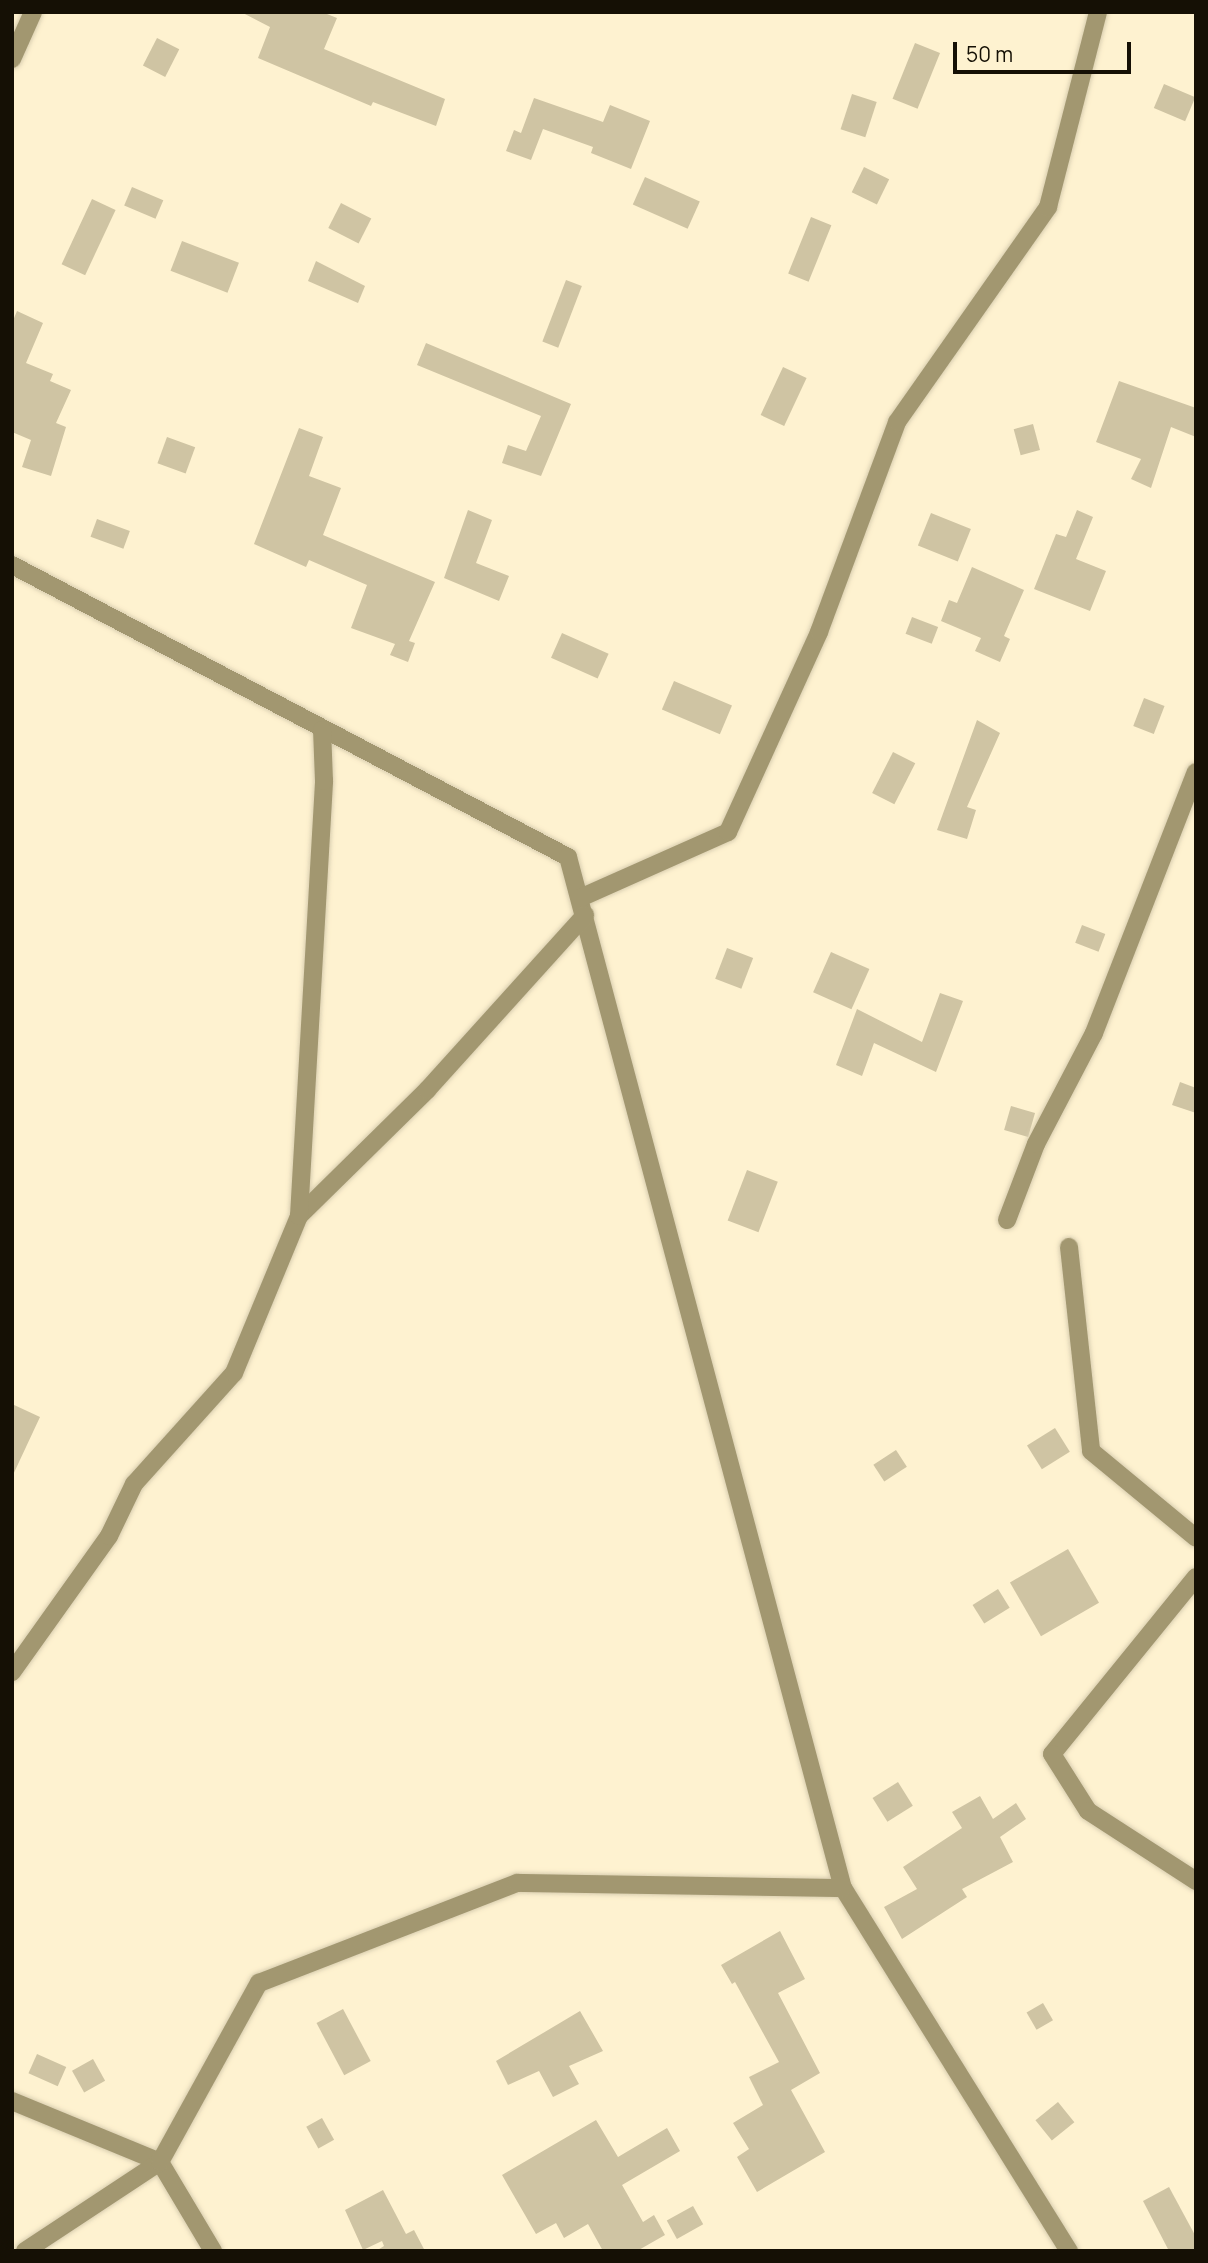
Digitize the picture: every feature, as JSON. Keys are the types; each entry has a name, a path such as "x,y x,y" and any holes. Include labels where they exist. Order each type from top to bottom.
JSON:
{"street":[{"path":"12,59 33,12"},
{"path":"299,1216 427,1090 582,907 728,832 818,632 897,422 1048,207 1098,12"},
{"path":"12,565 568,857 844,1888 1069,2251"},
{"path":"12,1672 109,1536 134,1484 234,1373 299,1216 324,781 322,730"},
{"path":"1007,1220 1036,1144 1094,1033 1196,772"},
{"path":"1069,1247 1091,1451 1196,1538"},
{"path":"1196,1577 1052,1754 1088,1811 1196,1881"},
{"path":"25,2251 160,2162 259,1983 517,1883 844,1888"},
{"path":"12,2101 160,2162 213,2251"}],"building":[{"path":"241,12 322,12 337,18 324,49 445,99 436,126 373,102 371,106 258,58 270,27"},
{"path":"157,38 179,49 165,77 143,66"},
{"path":"915,43 940,53 918,109 893,99"},
{"path":"1164,84 1195,97 1185,121 1154,108"},
{"path":"852,94 877,102 865,137 841,129"},
{"path":"534,98 603,122 610,105 650,121 631,169 591,153 593,147 543,129 531,160 506,151 514,130 521,133"},
{"path":"864,167 889,179 877,204 852,192"},
{"path":"645,177 700,201 688,229 633,204"},
{"path":"132,187 163,200 155,219 124,205"},
{"path":"92,199 116,210 85,275 62,264"},
{"path":"341,203 371,218 359,243 328,228"},
{"path":"811,217 831,225 809,282 788,274"},
{"path":"182,241 239,263 227,293 171,271"},
{"path":"316,261 365,286 358,303 308,281"},
{"path":"566,280 582,286 558,348 542,342"},
{"path":"17,311 43,323 26,363 53,374 50,381 71,390 56,423 66,427 51,476 22,467 31,440 12,432 12,323"},
{"path":"426,343 571,404 541,476 502,463 508,445 526,451 541,416 417,365"},
{"path":"783,367 807,378 784,426 761,415"},
{"path":"1119,381 1196,408 1196,437 1171,427 1151,488 1131,479 1141,459 1096,442"},
{"path":"1033,424 1040,450 1021,455 1014,429"},
{"path":"299,428 323,437 309,476 341,488 323,535 435,582 409,641 415,643 408,662 390,655 395,644 351,628 367,585 309,560 306,567 254,544"},
{"path":"167,437 195,447 186,474 157,463"},
{"path":"468,510 492,520 476,563 509,576 499,601 444,578"},
{"path":"1077,510 1093,517 1076,559 1106,571 1090,611 1034,589 1056,534 1066,537"},
{"path":"931,513 971,529 958,562 918,545"},
{"path":"97,519 130,531 123,549 91,537"},
{"path":"972,567 1024,590 1004,636 1010,639 1000,662 975,651 981,638 941,621 949,600 957,603"},
{"path":"912,617 938,627 932,644 906,634"},
{"path":"562,633 609,654 598,678 551,658"},
{"path":"674,681 732,706 720,734 662,710"},
{"path":"1144,698 1165,706 1154,734 1133,726"},
{"path":"977,720 1000,733 967,807 976,810 967,839 937,830"},
{"path":"893,752 915,763 894,804 872,793"},
{"path":"1082,925 1105,934 1099,952 1075,943"},
{"path":"727,948 753,958 741,989 715,979"},
{"path":"831,952 869,969 851,1009 813,992"},
{"path":"940,993 963,1001 936,1072 874,1043 862,1076 836,1065 857,1009 922,1042"},
{"path":"1180,1082 1196,1088 1196,1113 1172,1105"},
{"path":"1011,1106 1035,1113 1028,1137 1004,1130"},
{"path":"747,1170 778,1182 758,1232 728,1220"},
{"path":"12,1404 40,1417 12,1477"},
{"path":"1055,1428 1070,1452 1042,1469 1027,1445"},
{"path":"896,1450 907,1467 884,1481 873,1465"},
{"path":"1068,1549 1099,1603 1041,1636 1010,1582"},
{"path":"998,1589 1010,1608 984,1624 973,1605"},
{"path":"898,1782 913,1806 887,1822 873,1798"},
{"path":"980,1796 993,1819 1016,1803 1026,1819 1000,1837 1013,1862 962,1889 967,1897 902,1939 884,1907 917,1889 903,1867 962,1828 952,1812"},
{"path":"780,1931 805,1979 778,1993 820,2073 791,2090 825,2152 757,2192 737,2157 749,2149 733,2123 763,2105 749,2077 779,2062 735,1982 732,1984 721,1965"},
{"path":"1043,2003 1053,2020 1037,2030 1027,2012"},
{"path":"343,2009 371,2061 344,2075 317,2023"},
{"path":"580,2011 603,2051 569,2066 579,2084 553,2097 539,2071 508,2085 496,2061"},
{"path":"37,2054 66,2067 58,2086 28,2073"},
{"path":"93,2059 105,2081 84,2093 72,2071"},
{"path":"1058,2102 1074,2122 1052,2140 1035,2120"},
{"path":"322,2118 334,2140 318,2149 306,2127"},
{"path":"596,2120 618,2157 667,2128 680,2151 622,2185 643,2222 654,2215 665,2235 637,2251 603,2251 588,2224 564,2238 556,2223 536,2234 502,2175"},
{"path":"1169,2187 1196,2237 1196,2251 1169,2251 1143,2201"},
{"path":"383,2190 406,2234 414,2230 425,2251 376,2251 384,2246 382,2241 363,2250 345,2210"},
{"path":"693,2206 703,2224 677,2239 667,2221"}]}
